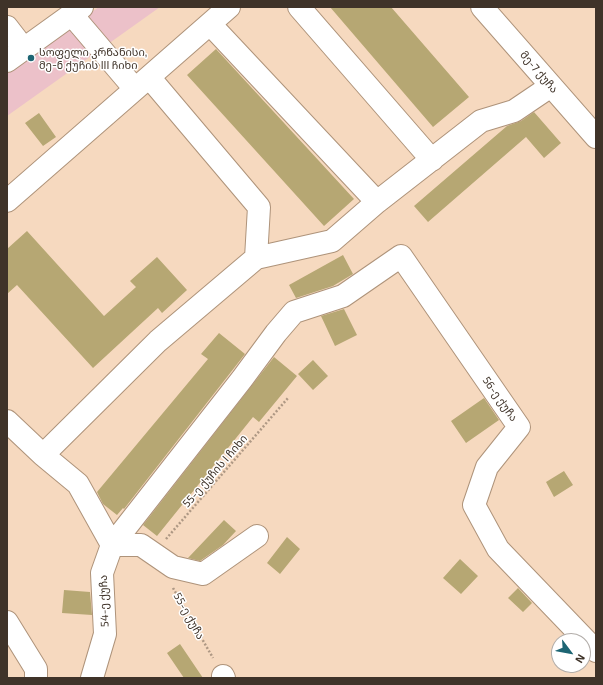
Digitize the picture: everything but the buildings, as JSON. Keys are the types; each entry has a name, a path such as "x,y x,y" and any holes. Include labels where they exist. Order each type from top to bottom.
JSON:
{"street":[{"path":"7,201 229,7"},
{"path":"299,7 432,160"},
{"name":"მე-7 ქუჩა","path":"482,7 596,137"},
{"path":"7,27 15,55 77,11 142,83 259,207 256,258"},
{"path":"210,24 377,202"},
{"path":"43,455 158,341 256,258 332,241 377,202 481,121 514,110 551,86"},
{"name":"56-ე ქუჩა","path":"343,296 401,256 519,427 487,467 474,505 498,549 596,651"},
{"name":"54-ე ქუჩა","path":"92,678 105,634 102,573 112,545 242,380 276,333 294,312 343,296"},
{"path":"7,421 43,455 78,484 112,545 141,545 173,567 203,574 257,536"},
{"path":"7,622 36,669 36,678"}],"path":[{"name":"55-ე ქუჩის I ჩიხი","path":"153,554 288,398"},
{"name":"55-ე ქუჩა","path":"173,588 224,677"}],"shaded area":[{"path":"99,7 160,7 7,116 7,71"}],"place":[{"name":"სოფელი კრწანისი, მე-6 ქუჩის III ჩიხი","path":"31,58"}]}
